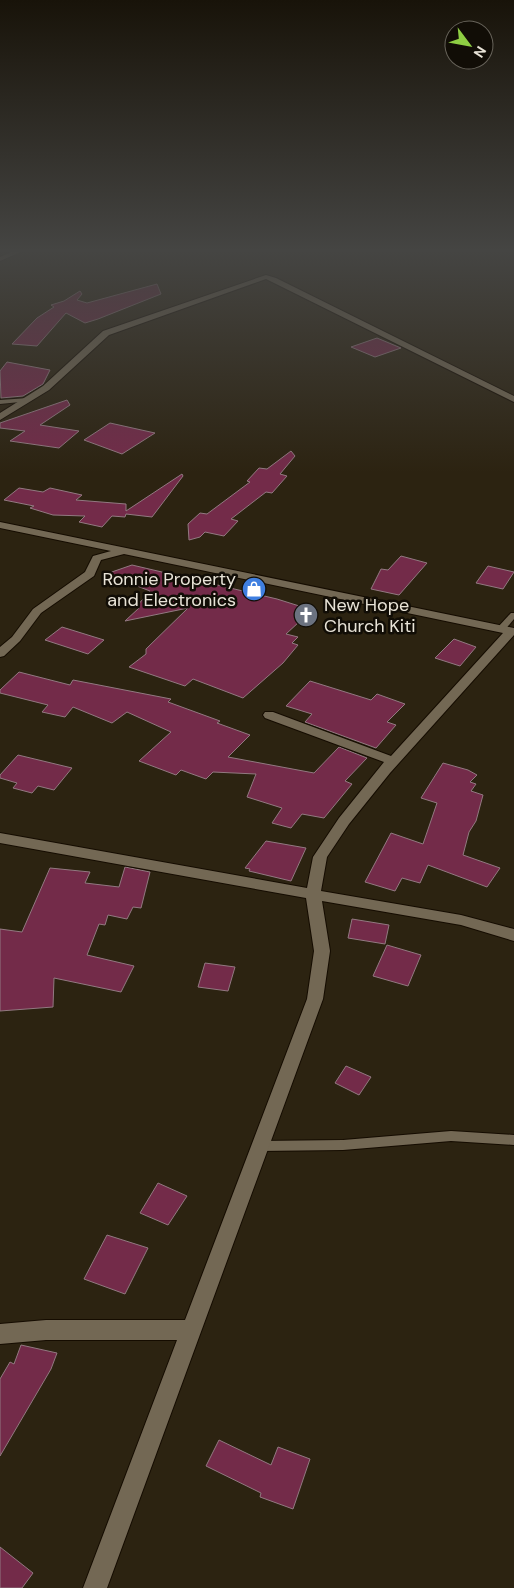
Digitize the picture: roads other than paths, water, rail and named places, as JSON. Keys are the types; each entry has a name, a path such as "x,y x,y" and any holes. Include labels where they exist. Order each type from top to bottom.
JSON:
{"street":[{"path":"0,418 46,388 106,333 125,325"},
{"path":"366,325 514,399"},
{"path":"0,525 510,627 393,761 344,821 320,857 313,894 322,950 315,999 95,1588"},
{"path":"0,653 16,639 37,611 90,574 97,558 124,551"},
{"path":"269,715 393,761"},
{"path":"0,838 461,920 514,935"},
{"path":"0,1334 46,1330 191,1330"}],"lane":[{"path":"0,402 28,400"},
{"path":"260,1146 343,1145 451,1136 514,1140"}],"place":[{"name":"Ronnie Property and Electronics","path":"254,589"},
{"name":"New Hope Church Kiti","path":"306,615"}]}
